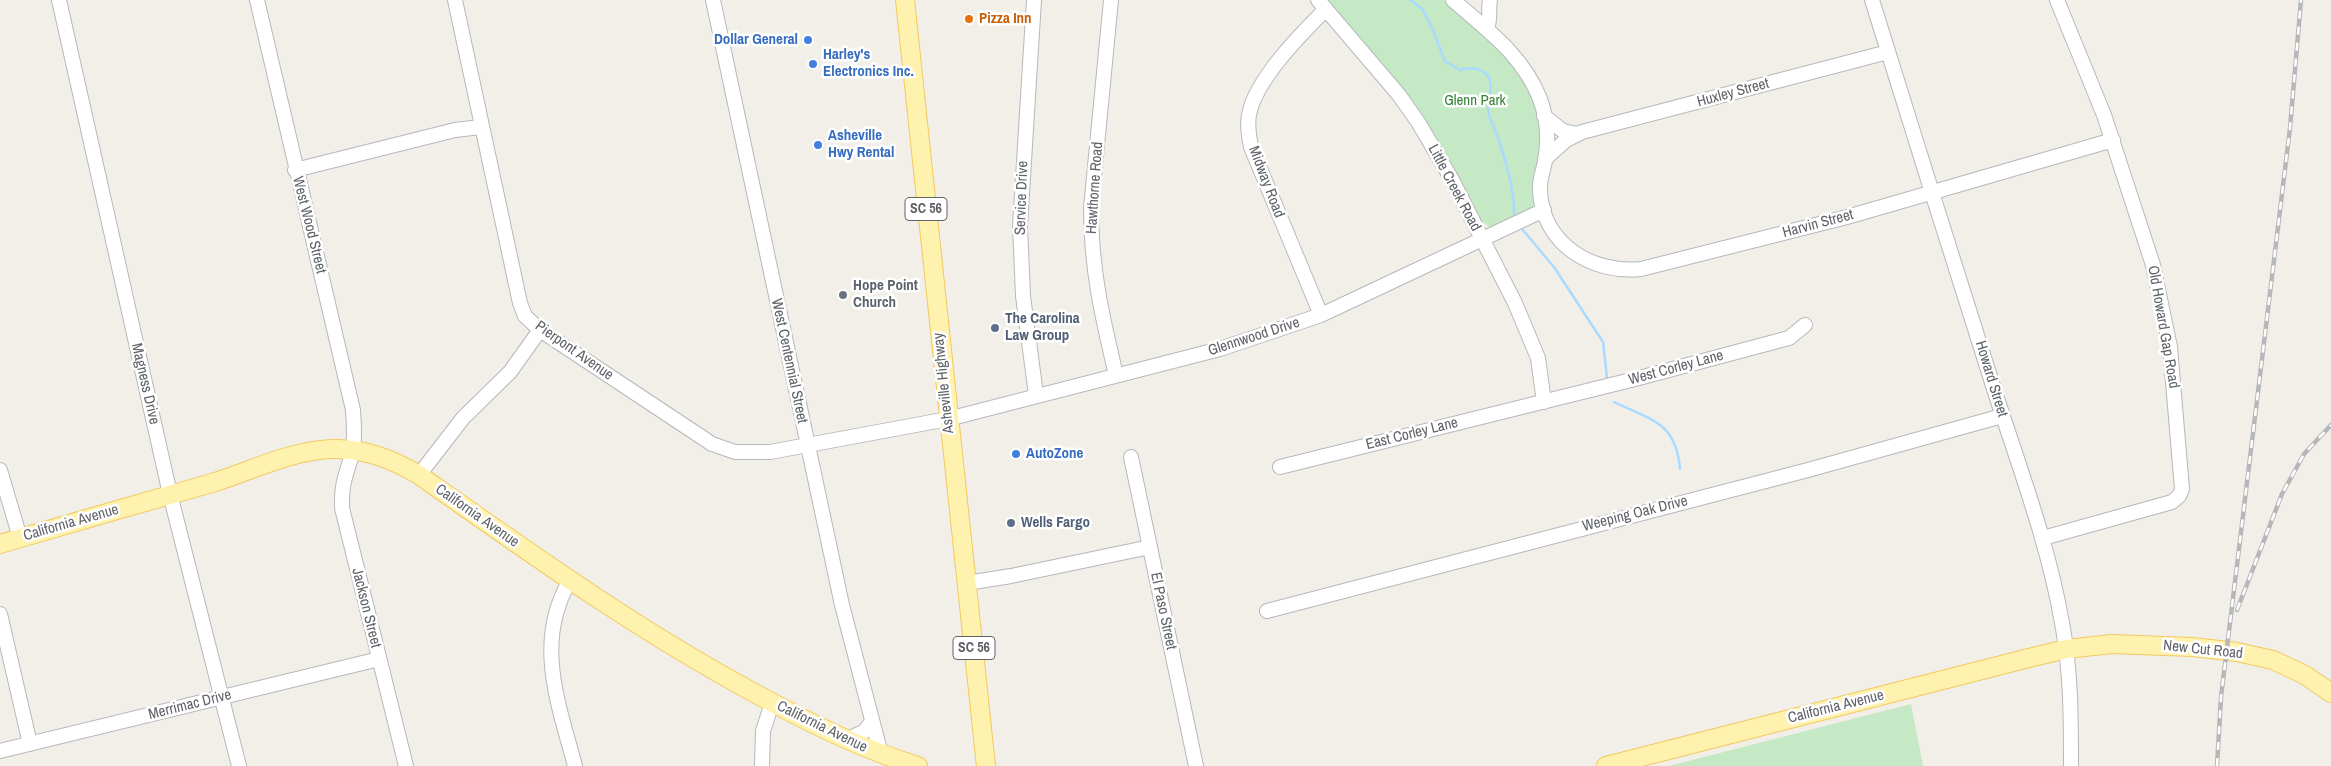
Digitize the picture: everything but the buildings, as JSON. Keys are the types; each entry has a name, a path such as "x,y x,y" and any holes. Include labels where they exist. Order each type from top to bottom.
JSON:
{"main road":[{"name":"Asheville Highway","path":"905,0 986,766"},
{"name":"California Avenue","path":"0,544 310,452 333,448 352,450 389,460 419,475 655,637 772,703 846,740 918,766"},
{"name":"New Cut Road","path":"2066,649 2092,645 2132,643 2192,647 2247,654 2290,667 2331,693"},
{"name":"California Avenue","path":"1606,766 2066,649"}],"street":[{"name":"Magness Drive","path":"58,0 170,494 239,766"},
{"name":"West Wood Street","path":"256,0 353,410 355,435 352,450"},
{"name":"Pierpont Avenue","path":"455,0 520,303 525,316 540,330 712,444 735,452 760,453 948,419"},
{"name":"West Centennial Street","path":"713,0 806,444 842,605 881,754"},
{"name":"Service Drive","path":"1034,0 1020,226 1024,296 1036,395"},
{"name":"Hawthorne Road","path":"1112,0 1091,208 1091,242 1094,276 1116,374"},
{"name":"Harvin Street","path":"1453,0 1508,48 1536,89 1544,116 1547,140 1546,158 1540,188 1544,210 1556,235 1576,254 1600,266 1628,270 1641,269 1932,192 2113,140"},
{"path":"1487,28 1490,0"},
{"name":"Howard Street","path":"1872,0 2002,416 2043,538 2066,649 2070,697 2071,766"},
{"name":"Old Howard Gap Road","path":"2043,538 2172,502 2179,496 2182,488 2174,378 2162,301 2153,265 2113,140 2057,0"},
{"name":"Little Creek Road","path":"1322,5 1378,69 1418,122 1451,178 1515,303 1538,358 1544,402"},
{"name":"Midway Road","path":"1321,315 1251,147 1248,132 1249,116 1259,88 1322,5"},
{"name":"Huxley Street","path":"1546,158 1566,140 1578,134 1888,52"},
{"path":"1544,116 1563,131 1578,134"},
{"path":"295,170 455,130 481,127"},
{"name":"Glennwood Drive","path":"948,419 1116,374 1220,349 1321,315 1544,210"},
{"name":"West Corley Lane","path":"1544,402 1789,338 1805,325"},
{"path":"419,475 463,418 510,372 540,330"},
{"name":"East Corley Lane","path":"1280,467 1544,402"},
{"name":"Weeping Oak Drive","path":"1267,612 1808,470 2002,416"},
{"name":"Jackson Street","path":"352,450 342,484 342,508 406,766"},
{"name":"El Paso Street","path":"1131,457 1196,766"},
{"path":"0,470 20,538"},
{"path":"966,583 1011,576 1150,546"},
{"path":"570,580 555,614 550,650 562,717 575,766"},
{"path":"0,614 30,744"},
{"name":"Merrimac Drive","path":"0,751 379,658"},
{"path":"762,766 763,731 772,703"},
{"path":"846,740 865,731 872,721"}],"green space":[{"name":"Glenn Park","path":"1324,0 1444,0 1504,55 1520,74 1533,95 1540,119 1541,146 1534,179 1535,202 1528,212 1523,216 1491,228 1481,221 1442,147 1408,95"},
{"path":"1911,704 1923,766 1669,766"}],"waterway":[{"path":"1411,0 1422,9 1430,23 1445,61 1460,70 1475,68 1488,76 1491,85 1488,109 1509,174 1514,216"},
{"path":"1522,229 1554,267 1603,342 1607,378"},
{"path":"1614,402 1650,419 1667,432 1678,453 1680,469"}],"railway":[{"path":"2217,766 2221,697 2290,128 2301,0"},
{"path":"2237,610 2282,494 2304,454 2331,425"}],"place":[{"name":"Pizza Inn","path":"969,19"},
{"name":"Dollar General","path":"808,40"},
{"name":"Harley's Electronics Inc.","path":"813,64"},
{"name":"Asheville Hwy Rental","path":"818,145"},
{"name":"Hope Point Church","path":"843,295"},
{"name":"The Carolina Law Group","path":"995,328"},
{"name":"AutoZone","path":"1016,454"},
{"name":"Wells Fargo","path":"1011,523"}]}
